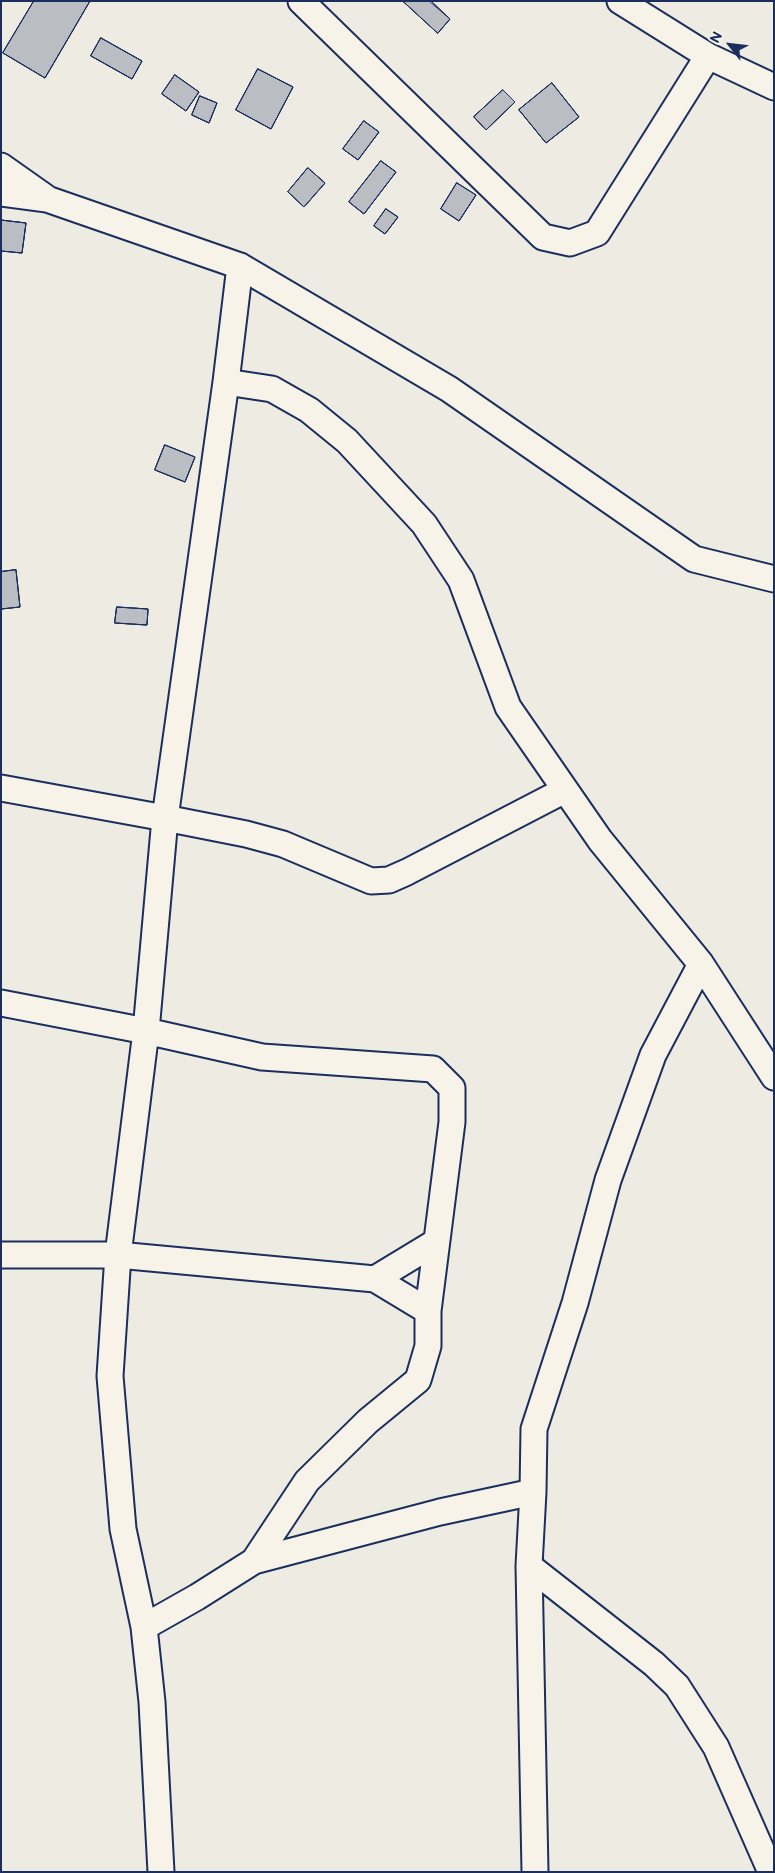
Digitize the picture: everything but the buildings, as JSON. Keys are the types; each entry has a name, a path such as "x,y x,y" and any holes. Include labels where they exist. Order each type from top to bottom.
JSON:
{"street":[{"path":"301,1 543,236 570,243 598,233 708,56"},
{"path":"620,1 708,56 774,87"},
{"path":"1,166 47,199"},
{"path":"1,193 47,199 240,266 449,390 694,559 774,579"},
{"path":"160,1872 152,1702 144,1627 123,1529 110,1376 118,1255 146,1031 165,818 226,382 240,266"},
{"path":"226,382 272,389 309,410 347,441 424,524 461,580 508,707 600,840 701,964 774,1077"},
{"path":"1,788 246,834 283,844 370,881 389,880 565,790"},
{"path":"535,1872 529,1566 534,1429 575,1303 608,1180 653,1055 701,964"},
{"path":"1,1003 146,1031 262,1057 432,1069 452,1088 452,1122 428,1311 428,1346 418,1380 368,1421 307,1481 254,1561"},
{"path":"375,1280 436,1242"},
{"path":"1,1255 118,1255 375,1280 428,1311"},
{"path":"144,1627 197,1597 254,1561 440,1512 533,1492"},
{"path":"529,1566 654,1664 677,1686 716,1748 771,1872"}]}
